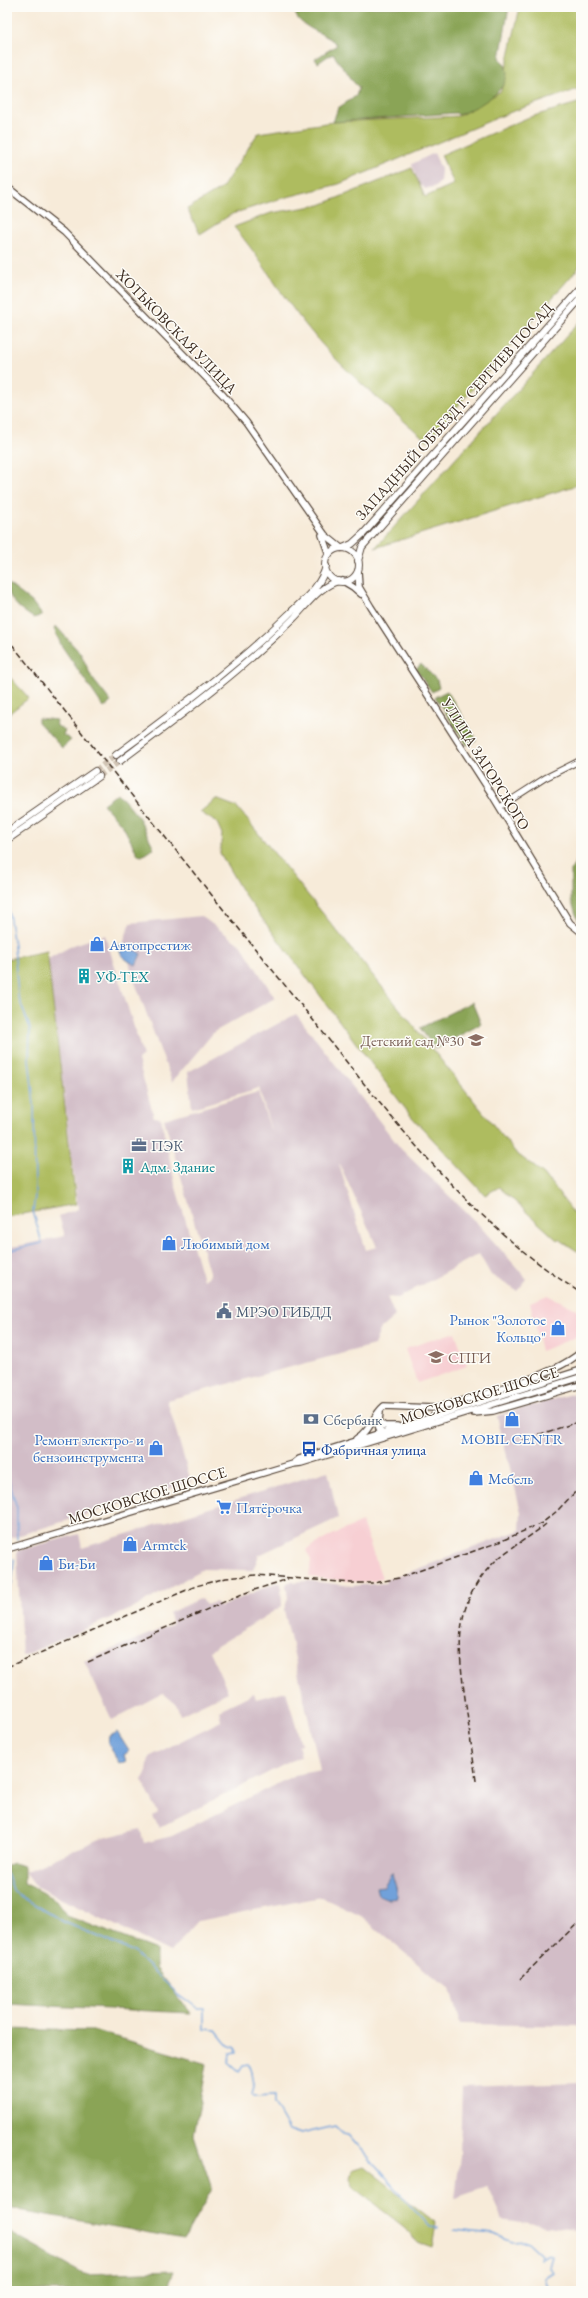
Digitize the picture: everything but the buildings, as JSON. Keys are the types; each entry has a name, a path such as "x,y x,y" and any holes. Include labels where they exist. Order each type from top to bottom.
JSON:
{"main road":[{"name":"ХОТЬКОВСКАЯ УЛИЦА","path":"7,187 64,232 204,375 246,422 308,510"},
{"name":"ЗАПАДНЫЙ ОБЪЕЗД Г. СЕРГИЕВ ПОСАД","path":"342,548 352,544 364,533 581,288"},
{"name":"ЗАПАДНЫЙ ОБЪЕЗД Г. СЕРГИЕВ ПОСАД","path":"358,561 362,547 581,298"},
{"path":"308,510 327,538 342,548 354,553 358,561 359,587 371,607"},
{"path":"116,755 214,681 275,628 318,584 329,555 324,539 308,510"},
{"path":"329,555 342,548"},
{"path":"326,566 330,576 353,587 371,607"},
{"path":"120,761 218,686 280,632 323,589 341,581 350,580 358,571"},
{"name":"УЛИЦА ЗАГОРСКОГО","path":"371,607 500,807 570,923 581,932"},
{"path":"7,832 97,774 7,840"},
{"name":"МОСКОВСКОЕ ШОССЕ","path":"408,1424 384,1426 379,1418 382,1408 387,1405 433,1408 446,1405 553,1369 569,1362 581,1352"},
{"name":"МОСКОВСКОЕ ШОССЕ","path":"7,1549 293,1464 301,1463 385,1434 408,1424 581,1370"},
{"name":"МОСКОВСКОЕ ШОССЕ","path":"293,1464 300,1459 385,1434 443,1420 581,1377"},
{"path":"443,1420 492,1411 581,1385"},
{"path":"382,1408 377,1415 376,1422 385,1434"},
{"path":"347,1445 366,1433 382,1408"}],"street":[{"path":"500,807 546,778 581,760"}],"shaded area":[{"path":"434,153 441,169 440,182 436,186 425,189 420,185 412,164"},
{"path":"201,916 242,946 275,998 214,1032 172,1082 133,977 124,941 130,923"},
{"path":"105,935 143,1056 138,1060 154,1117 161,1118 175,1184 203,1280 210,1275 164,1119 258,1092 273,1137 259,1088 192,1108 188,1072 296,1014 401,1149 477,1223 527,1279 517,1291 491,1275 479,1254 398,1298 387,1297 395,1316 381,1328 374,1345 167,1400 191,1482 7,1539 7,1248 65,1236 59,1216 78,1209 48,959 73,945","holes":["340,1165 377,1247 366,1250"]},
{"name":"Рынок \"Золотое Кольцо\"","path":"548,1295 576,1309 581,1320 581,1335 541,1351 530,1302"},
{"name":"СПГИ","path":"455,1332 467,1366 417,1383 405,1349"},
{"path":"581,1391 581,2026 460,2024 450,1988 438,1981 361,1916 321,1897 198,1921 170,1952 35,1886 25,1872 99,1839 140,1829 144,1843 172,1836 295,1775 320,1770 284,1610 288,1598 286,1585 288,1582 309,1581 352,1586 386,1583 385,1580 520,1530 521,1512 497,1416"},
{"path":"328,1471 338,1518 259,1555 253,1570 203,1569 136,1607 22,1656 17,1551 79,1534 82,1548"},
{"path":"362,1522 382,1578 374,1581 359,1582 309,1577 311,1560 306,1550 334,1534"},
{"path":"275,1583 281,1583 282,1606 209,1651 228,1692 180,1715 176,1704 163,1693 112,1720 84,1661 173,1624 169,1613 201,1598 206,1605 216,1602 220,1607"},
{"path":"286,1691 301,1744 298,1745 301,1756 159,1828 153,1816 158,1813 142,1780 147,1772 149,1757 221,1721 219,1710 254,1693 256,1699"},
{"path":"581,2083 581,2231 502,2219 487,2187 455,2198 460,2156 462,2087"}],"green space":[{"path":"294,7 509,7 500,58 506,68 507,77 503,85 487,100 458,115 456,113 333,122 338,108 356,96 359,87 334,54 318,63 315,59 337,45 332,40 299,20 295,14"},
{"path":"520,7 581,7 581,88 511,112 339,184 279,199 232,214 200,234 187,209 222,188 258,133 333,122 459,116 501,91"},
{"path":"581,102 581,265 427,441 362,385 317,339 234,227 271,213 320,205 412,168 425,197 454,184 441,155 527,118"},
{"path":"581,320 581,484 375,548"},
{"path":"7,583 32,602 42,615 34,618 19,608 9,594"},
{"path":"56,626 81,654 92,678 111,702 104,708 61,645 54,629"},
{"path":"421,664 437,680 439,688 432,692 416,669"},
{"path":"7,674 29,698 7,715"},
{"path":"447,691 473,733 476,741 467,745 435,697"},
{"path":"38,718 56,720 57,726 65,730 63,735 71,740 62,748 38,722"},
{"path":"118,793 139,818 154,848 142,856 138,855 123,826 103,804"},
{"path":"216,799 237,807 516,1153 544,1174 581,1223 581,1250 577,1251 559,1239 557,1240 499,1187 485,1195 410,1115 243,893 220,853 222,834 217,823 200,812"},
{"path":"581,853 581,914 578,920 571,900 571,870"},
{"path":"47,951 76,1204 7,1217 7,959"},
{"path":"472,1002 481,1024 435,1049 420,1028"},
{"path":"13,1863 24,1866 24,1883 56,1900 67,1916 156,1950 156,1968 191,2013 7,2004 7,1865"},
{"path":"7,2029 96,2031 207,2064 194,2135 212,2189 184,2239 7,2208"},
{"path":"364,2166 436,2223 432,2247 418,2242 404,2227 354,2188 350,2178 352,2170"},
{"path":"7,2231 83,2274 174,2271 166,2291 7,2291"}],"water":[{"path":"121,944 130,946 141,954 136,965 123,956 118,946"},
{"path":"117,1732 129,1751 124,1755 126,1761 119,1764 108,1743 109,1736"},
{"path":"392,1872 397,1891 397,1898 389,1899 378,1895 376,1887 384,1886"}],"waterway":[{"path":"7,900 14,946 18,996 30,1028 29,1059 34,1104 35,1196 33,1211 42,1243 7,1251"},
{"path":"7,1475 17,1508 17,1539"},
{"path":"7,1594 12,1582 14,1559"},
{"path":"7,1874 14,1892 64,1922 132,1951 177,1993 197,2008 204,2008 204,2029 216,2030 228,2045 235,2048 236,2053 230,2054 229,2062 239,2071 243,2065 248,2064 254,2086 252,2095 254,2097 274,2096 274,2104 289,2130 301,2134 335,2126 342,2133 348,2134 430,2227 438,2228"},
{"path":"454,2230 494,2234 512,2242 526,2241 541,2255 540,2259 549,2255 552,2257 549,2268 553,2272 545,2277 549,2291"}],"tunnel":[{"path":"95,771 116,755"},
{"path":"99,776 120,761"}],"railway":[{"path":"7,638 227,914 429,1161 501,1232 540,1264 581,1293"},
{"path":"522,1440 581,1421"},
{"path":"7,1667 196,1586 226,1578 256,1575 351,1583 374,1583 399,1578 499,1542 542,1523 557,1511 581,1486"},
{"path":"476,1781 461,1669 460,1652 463,1618 475,1587 492,1564 499,1557 546,1524"},
{"path":"88,1662 242,1594 288,1579"},
{"path":"520,1979 581,1920"}],"place":[{"name":"Автопрестиж","path":"97,944"},
{"name":"УФ-ТЕХ","path":"84,976"},
{"name":"Детский сад №30","path":"476,1040"},
{"name":"ПЭК","path":"139,1145"},
{"name":"Адм. Здание","path":"128,1166"},
{"name":"Любимый дом","path":"169,1243"},
{"name":"МРЭО ГИБДД","path":"224,1311"},
{"name":"Рынок \"Золотое Кольцо\"","path":"558,1328"},
{"name":"СПГИ","path":"436,1357"},
{"name":"Сбербанк","path":"311,1419"},
{"name":"MOBIL CENTR","path":"512,1419"},
{"name":"Ремонт электро- и бензоинструмента","path":"156,1448"},
{"name":"Фабричная улица","path":"309,1449"},
{"name":"Мебель","path":"476,1478"},
{"name":"Пятёрочка","path":"224,1507"},
{"name":"Armtek","path":"130,1544"},
{"name":"Би-Би","path":"46,1563"}]}
